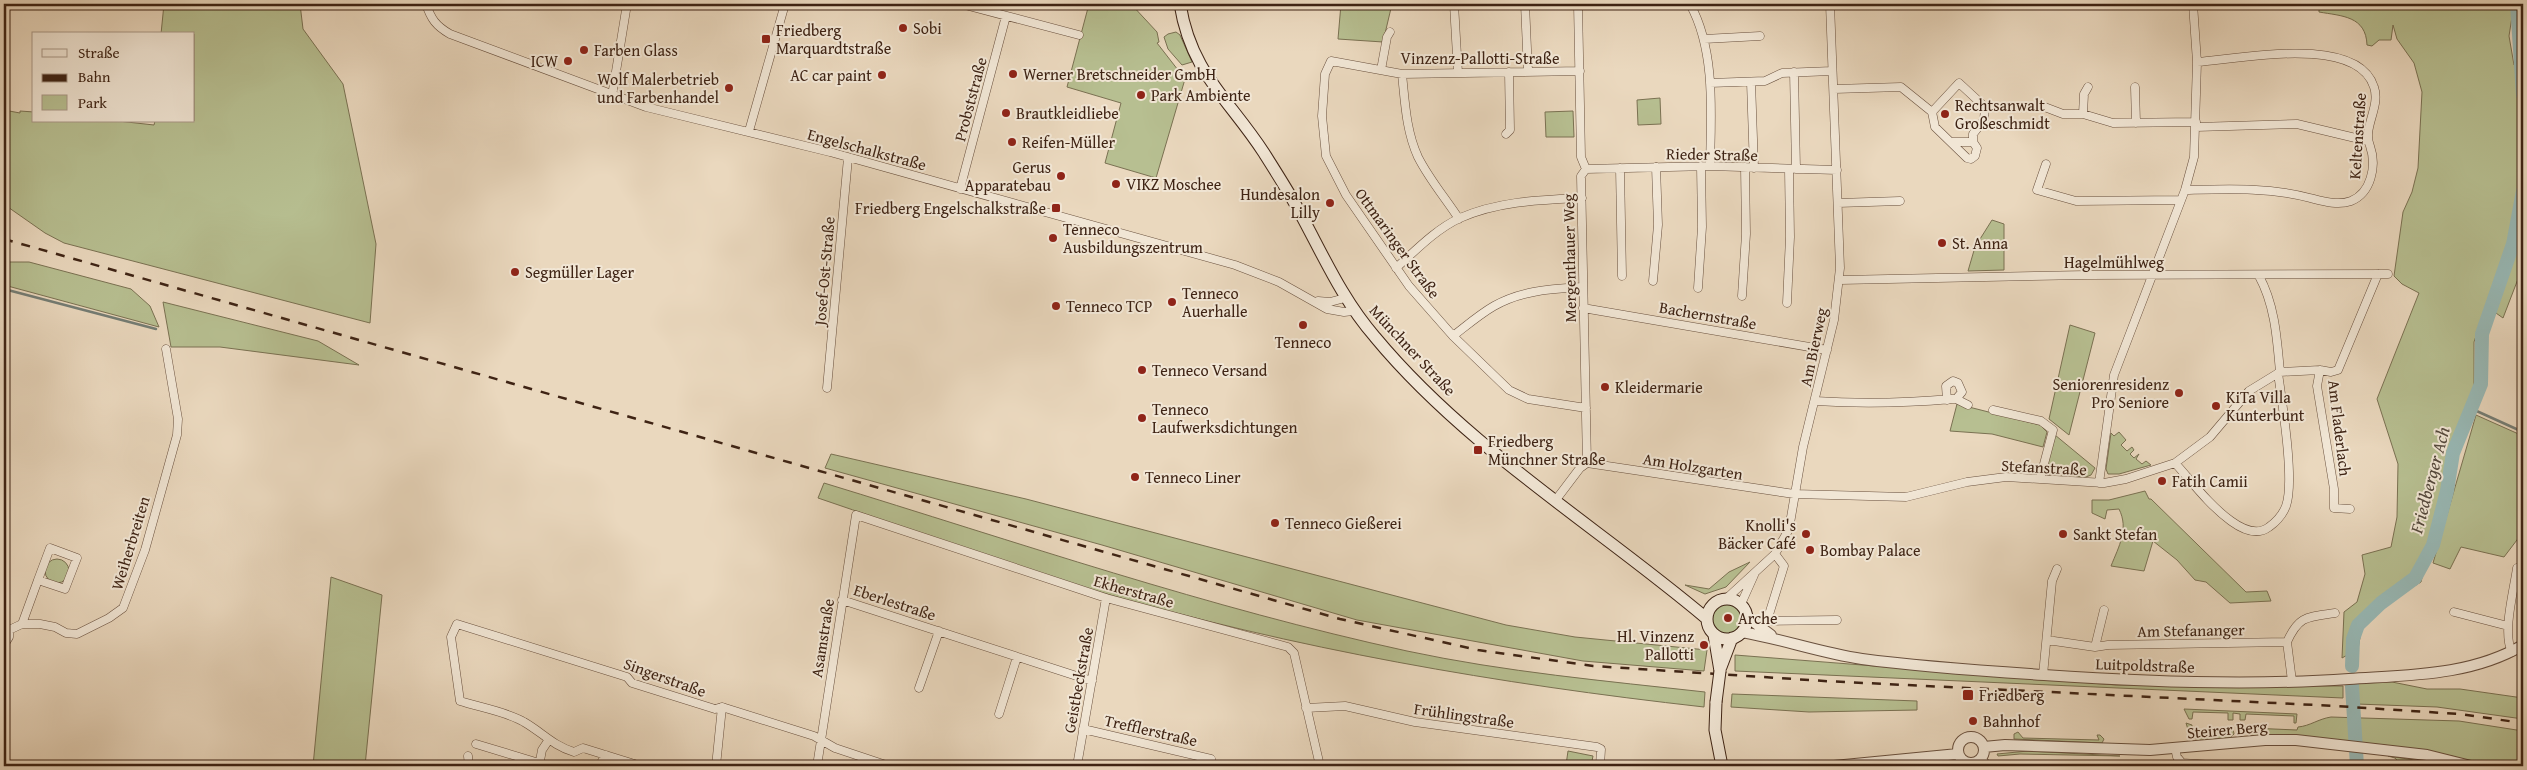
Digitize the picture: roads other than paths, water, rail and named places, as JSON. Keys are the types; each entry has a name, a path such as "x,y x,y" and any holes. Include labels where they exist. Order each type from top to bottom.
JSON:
{"main road":[{"name":"Münchner Straße","path":"1180,4 1187,36 1201,68 1276,173 1353,310 1404,369 1444,408 1523,477 1681,595 1706,618"},
{"name":"Münchner Straße","path":"1681,595 1712,604"},
{"path":"1721,657 1747,617 1741,604 1727,598 1712,604 1706,618 1721,657 1715,730 1722,766"},
{"path":"1714,635 1723,638 1737,635"}],"street":[{"name":"Engelschalkstraße","path":"426,4 431,19 439,28 450,34 612,96 646,107 749,131 1236,265 1268,278 1335,311 1353,310"},
{"path":"612,96 627,4"},
{"path":"749,131 785,4"},
{"path":"961,4 1078,35"},
{"path":"1454,4 1458,73"},
{"path":"1526,4 1528,72"},
{"name":"Mergenthauer Weg","path":"1578,4 1581,157 1586,169 1581,176 1588,463"},
{"path":"1690,4 1704,39 1710,83 1710,166"},
{"name":"Am Bierweg","path":"1794,494 1803,447 1828,350 1840,280 1830,4"},
{"path":"2098,483 2114,375 2185,190 2194,157 2197,62 2193,4"},
{"name":"Probststraße","path":"960,189 1006,16"},
{"name":"Vinzenz-Pallotti-Straße","path":"1382,70 1387,37 1390,32"},
{"path":"1704,39 1760,36"},
{"name":"Keltenstraße","path":"2185,190 2260,189 2295,194 2333,203 2349,202 2361,196 2370,179 2372,159 2368,141 2376,103 2375,90 2368,75 2358,66 2322,55 2294,54 2197,62"},
{"name":"Vinzenz-Pallotti-Straße","path":"1328,65 1334,61 1402,74 1580,71"},
{"name":"Ottmaringer Straße","path":"1328,65 1325,74 1322,116 1326,156 1346,195 1396,268 1453,336 1509,390 1519,396 1586,408"},
{"path":"1710,83 1765,81 1782,73 1832,71"},
{"path":"1506,134 1510,130 1509,72"},
{"path":"1787,303 1793,169 1794,72"},
{"path":"1402,74 1408,126 1413,144 1419,158 1459,219"},
{"path":"1751,82 1754,168"},
{"path":"1834,89 1901,87 1932,112 1935,127 1966,158 1971,159 1976,156 1977,148 1973,142 1973,134 1984,120 1985,107 1959,83 1932,112"},
{"path":"2083,114 2084,94 2088,87"},
{"path":"2136,87 2136,123"},
{"path":"2042,106 2063,114 2083,114 2113,123 2297,124 2368,141"},
{"path":"1951,142 1973,142"},
{"name":"Josef-Ost-Straße","path":"828,388 848,158"},
{"path":"2046,164 2037,190 2068,200 2181,200"},
{"path":"1698,288 1702,227 1701,166"},
{"name":"Rieder Straße","path":"1586,169 1710,166 1837,170"},
{"path":"1653,281 1658,225 1656,167"},
{"path":"1742,296 1746,234 1745,167"},
{"path":"1620,168 1622,276"},
{"path":"1396,268 1425,243 1459,219 1522,200 1582,198"},
{"path":"1838,203 1900,201"},
{"name":"Am Fladerlach","path":"2350,509 2334,508 2317,386 2320,370 2331,372 2338,370 2342,364 2378,274"},
{"name":"Hagelmühlweg","path":"1840,280 2151,275 2388,274"},
{"path":"2176,463 2214,506 2241,528 2256,531 2272,525 2284,511 2289,492 2289,473 2276,327 2267,290 2259,276"},
{"path":"1453,336 1494,306 1518,296 1536,291 1583,287"},
{"name":"Engelschalkstraße","path":"1316,301 1330,302 1345,298"},
{"name":"Bachernstraße","path":"1584,308 1828,350"},
{"name":"Weiherbreiten","path":"4,644 9,637 6,627 22,624 40,624 55,627 66,633 77,634 109,618 123,608 145,550 178,435 178,418 166,349"},
{"name":"Stefanstraße","path":"1794,494 1906,497 1983,479 2006,477 2098,483 2126,479 2176,463 2210,437 2249,391 2279,372 2320,370"},
{"path":"1815,401 1881,403 1947,400 1956,399 1961,395 1960,384 1953,381 1946,386 1947,400"},
{"path":"1956,399 1968,405"},
{"path":"1993,410 2041,422 2053,430 2040,479"},
{"path":"1555,501 1580,468 1588,463"},
{"name":"Am Holzgarten","path":"1588,463 1794,494"},
{"path":"1727,598 1775,554 1789,529 1794,494"},
{"name":"Ekherstraße","path":"856,515 1106,598 1215,629 1288,647 1294,653 1320,766"},
{"name":"Asamstraße","path":"818,766 820,740 856,515"},
{"path":"22,624 38,580 50,548 77,558 65,589 38,580"},
{"path":"1775,554 1784,566 1767,621 1837,620"},
{"path":"2512,652 2508,645 2508,626 2517,568"},
{"path":"2043,675 2052,581 2057,569"},
{"path":"1741,604 1756,571"},
{"name":"Geistbeckstraße","path":"1078,766 1106,598"},
{"name":"Eberlestraße","path":"842,600 1092,681"},
{"path":"2095,647 2104,610"},
{"path":"2454,612 2508,626"},
{"path":"2292,681 2287,642 2294,628 2304,618 2335,613"},
{"name":"Luitpoldstraße","path":"1747,617 1756,626 1777,638"},
{"name":"Singerstraße","path":"548,741 523,721 460,701 451,637 457,624 627,677 632,682 715,709 722,707 814,736 889,766"},
{"name":"Eberlestraße","path":"919,688 939,631"},
{"name":"Luitpoldstraße","path":"1737,635 1777,638 1831,654 1944,669 2174,682 2349,679 2444,672 2480,664 2523,646"},
{"name":"Am Stefananger","path":"2047,640 2095,647 2108,645 2287,642"},
{"path":"999,714 1018,657"},
{"name":"Frühlingstraße","path":"1306,708 1345,706 1415,722 1597,746 1601,749 1600,766"},
{"path":"716,766 722,707"},
{"name":"Trefflerstraße","path":"1083,729 1212,759"},
{"path":"1967,737 1978,739 1984,747 1981,760 1976,763 1968,763 1962,760 1958,754 1959,744 1967,737"},
{"name":"Steirer Berg","path":"1984,747 2004,745 2124,750 2175,748 2265,740 2326,743 2374,749 2443,758 2471,766"},
{"path":"476,744 539,765 542,750 548,741 574,752 583,748 641,766"},
{"path":"2175,748 2177,757 2182,763 2229,766"},
{"path":"1834,766 1958,754"},
{"path":"599,766 606,755"},
{"path":"468,756 469,766"},
{"path":"1981,760 1990,766"}],"waterway":[{"name":"Friedberger Ach","path":"2517,4 2523,95"},
{"name":"Friedberger Ach","path":"2352,666 2353,639 2358,625 2381,603 2415,578 2433,545 2447,491 2453,453 2481,384 2482,334 2513,244 2523,191"},
{"path":"4,289 156,329"},
{"path":"2470,408 2523,432"},
{"name":"Friedberger Ach","path":"2352,686 2357,766"}],"railway":[{"path":"4,239 1340,619 1478,650 1593,666 1824,681 2336,706 2459,714 2523,723"}],"place":[{"name":"Sobi","path":"903,28"},
{"name":"Friedberg Marquardtstraße","path":"766,39"},
{"name":"Farben Glass","path":"584,50"},
{"name":"ICW","path":"568,61"},
{"name":"Werner Bretschneider GmbH","path":"1013,74"},
{"name":"AC car paint","path":"882,75"},
{"name":"Wolf Malerbetrieb und Farbenhandel","path":"729,88"},
{"name":"Park Ambiente","path":"1141,95"},
{"name":"Brautkleidliebe","path":"1006,113"},
{"name":"Rechtsanwalt Großeschmidt","path":"1945,114"},
{"name":"Reifen-Müller","path":"1012,142"},
{"name":"Gerus Apparatebau","path":"1061,176"},
{"name":"VIKZ Moschee","path":"1116,184"},
{"name":"Hundesalon Lilly","path":"1330,203"},
{"name":"Friedberg Engelschalkstraße","path":"1056,208"},
{"name":"Tenneco Ausbildungszentrum","path":"1053,238"},
{"name":"St. Anna","path":"1942,243"},
{"name":"Segmüller Lager","path":"515,272"},
{"name":"Tenneco Auerhalle","path":"1172,302"},
{"name":"Tenneco TCP","path":"1056,306"},
{"name":"Tenneco","path":"1303,325"},
{"name":"Tenneco Versand","path":"1142,370"},
{"name":"Kleidermarie","path":"1605,387"},
{"name":"Seniorenresidenz Pro Seniore","path":"2179,393"},
{"name":"KiTa Villa Kunterbunt","path":"2216,406"},
{"name":"Tenneco Laufwerksdichtungen","path":"1142,418"},
{"name":"Friedberg Münchner Straße","path":"1478,450"},
{"name":"Tenneco Liner","path":"1135,477"},
{"name":"Fatih Camii","path":"2162,481"},
{"name":"Tenneco Gießerei","path":"1275,523"},
{"name":"Knolli's Bäcker Café","path":"1806,534"},
{"name":"Sankt Stefan","path":"2063,534"},
{"name":"Bombay Palace","path":"1810,550"},
{"name":"Arche","path":"1728,618"},
{"name":"Hl. Vinzenz Pallotti","path":"1704,645"},
{"name":"Friedberg","path":"1968,695"},
{"name":"Bahnhof","path":"1973,721"}]}
